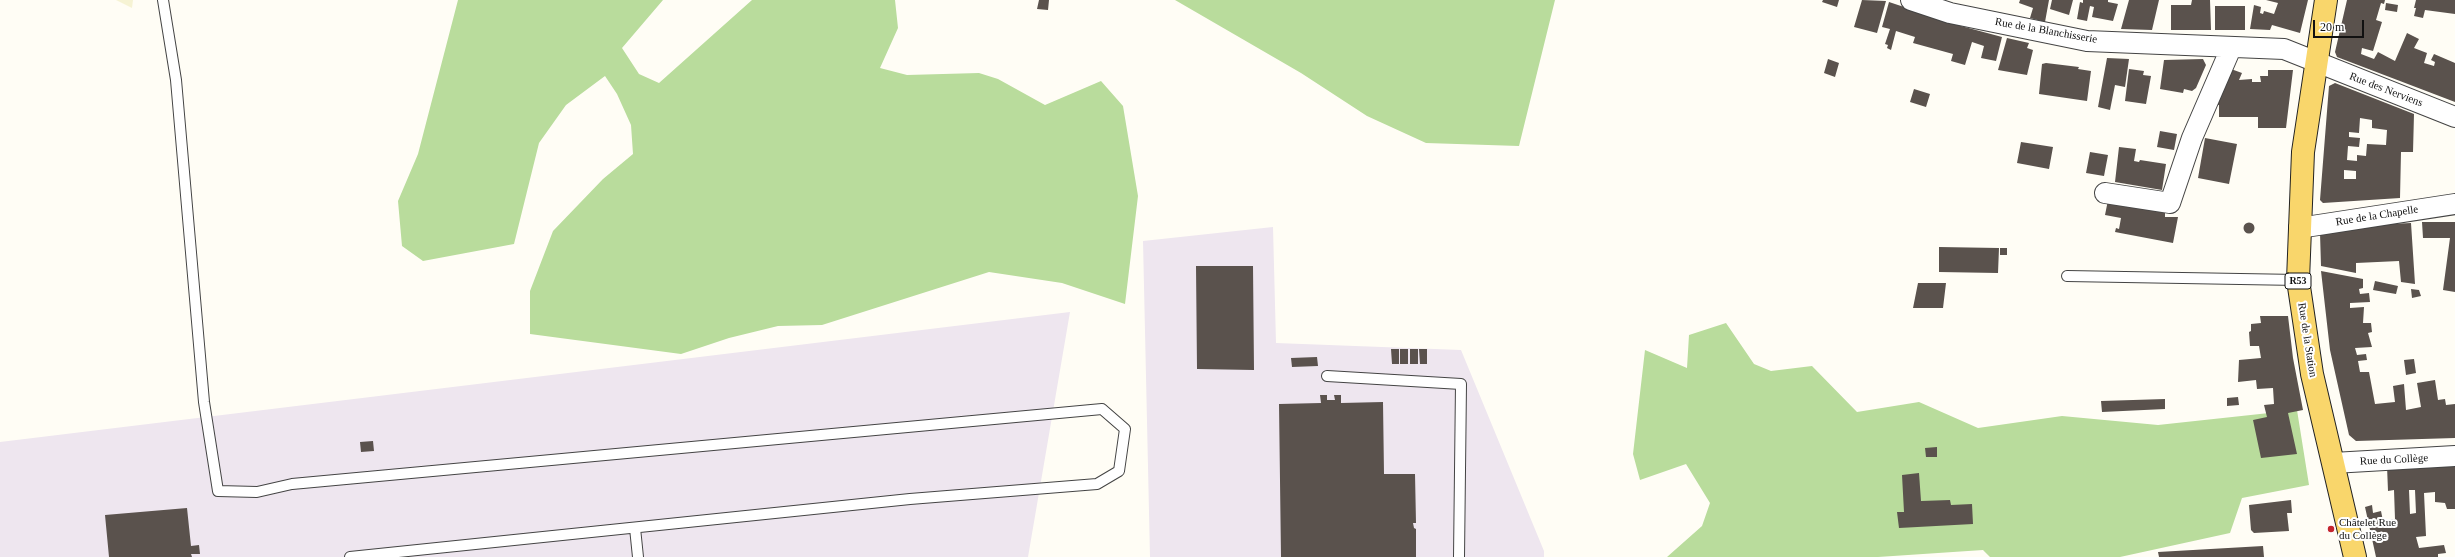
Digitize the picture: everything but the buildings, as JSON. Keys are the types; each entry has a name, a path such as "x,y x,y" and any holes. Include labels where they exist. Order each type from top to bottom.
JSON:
{"main road":[{"name":"Rue de la Station","path":"2326,0 2303,152 2298,280 2312,374 2355,557"}],"street":[{"name":"Rue de la Blanchisserie","path":"1911,0 1950,13 2087,41 2284,49 2317,62"},
{"path":"2105,192 2170,203 2192,138 2231,48"},
{"name":"Rue des Nerviens","path":"2317,62 2455,117"},
{"name":"Rue de la Chapelle","path":"2299,228 2455,204"},
{"name":"Rue du Collège","path":"2333,463 2455,456"}],"lane":[{"path":"163,0 176,80 204,402 218,491 257,492 300,483 1102,409 1125,429 1119,471 1097,484 910,500 350,557"},
{"path":"2067,276 2298,280"},
{"path":"1327,376 1460,384 1460,557"},
{"path":"635,528 638,557"}],"shaded area":[{"path":"116,0 133,0 132,8"},
{"path":"1273,227 1276,343 1461,350 1544,551 1544,557 1150,557 1143,241"},
{"path":"1070,312 1028,557 0,557 0,442"}],"green space":[{"path":"458,0 663,0 622,48 639,74 659,83 752,0 895,0 898,28 880,68 907,75 979,73 998,79 1045,105 1101,81 1123,106 1138,196 1125,304 1062,283 989,272 822,325 778,326 729,338 681,354 530,334 530,291 553,231 603,179 633,154 631,125 617,94 605,76 566,105 539,143 514,244 423,261 402,246 398,201 418,154"},
{"path":"1175,0 1555,0 1519,146 1426,143 1367,116 1301,73"},
{"path":"1726,323 1754,364 1771,371 1812,366 1857,412 1919,402 1978,428 2062,416 2158,425 2297,410 2309,485 2242,498 2230,533 2120,557 1990,557 1983,550 1878,557 1667,557 1702,526 1710,503 1686,464 1640,480 1633,454 1645,350 1687,368 1689,335"}],"place":[{"name":"Châtelet Rue du Collège","path":"2331,529"}]}
